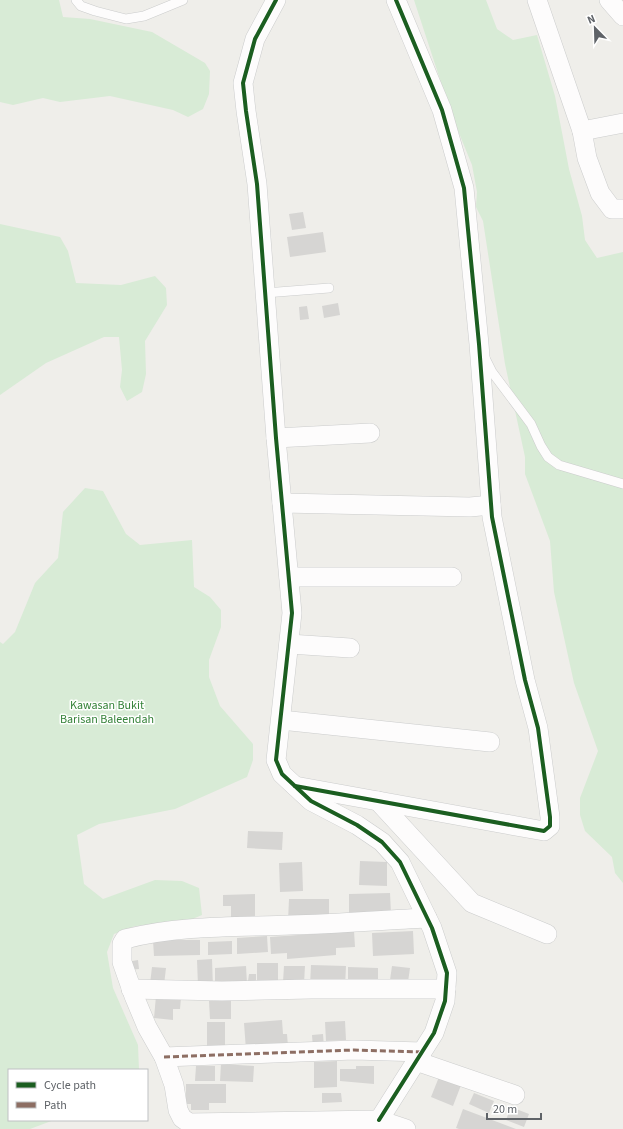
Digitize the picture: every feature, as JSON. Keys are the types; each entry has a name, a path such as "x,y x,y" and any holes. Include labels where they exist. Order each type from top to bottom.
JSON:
{"street":[{"path":"276,0 255,39 243,83 257,184 276,438 292,614 276,760 282,774 311,800 358,825 382,842 400,862 432,928 447,972 445,1001 434,1033 379,1120"},
{"path":"295,786 544,831 550,826 538,728 520,658 492,517 479,344 464,188 442,110 396,0"},
{"path":"537,0 582,131 587,158 600,193 612,209 623,209"},
{"path":"609,0 623,16"},
{"path":"582,131 623,123"},
{"path":"276,438 370,433"},
{"path":"282,503 470,507 491,505"},
{"path":"289,577 452,577"},
{"path":"289,644 350,648"},
{"path":"281,720 490,742"},
{"path":"378,801 472,903 547,934"},
{"path":"406,1129 379,1120 189,1123 182,1118 178,1110 174,1085 164,1057 147,1028 131,989 122,962 122,944 125,939 140,935 201,927 294,925 427,918"},
{"path":"131,989 222,991 311,989 446,989"},
{"path":"164,1057 354,1050 419,1056 515,1095"}],"lane":[{"path":"76,0 81,6 126,19 144,16 183,0"},
{"path":"265,293 329,288"},
{"path":"479,344 492,372 531,424 540,446 548,457 559,465 623,484"}],"green space":[{"path":"0,0 59,0 63,17 90,19 152,32 205,63 210,71 209,94 203,109 188,117 173,110 110,96 60,102 43,98 13,105 0,102"},
{"path":"414,0 486,0 497,29 513,40 537,35 555,96 569,169 582,216 585,240 597,258 623,252 623,883 615,873 612,857 585,831 580,815 580,798 598,751 574,683 554,592 550,541 525,474 525,457 505,364 483,221 476,207 477,192 472,165 452,116"},
{"path":"0,224 60,237 68,251 76,283 121,285 155,276 166,288 167,305 145,341 146,374 142,392 127,401 120,387 122,370 119,337 104,337 46,363 0,395"},
{"name":"Kawasan Bukit Barisan Baleendah","path":"85,488 103,491 126,534 140,545 192,540 194,587 210,597 221,610 221,627 209,660 209,677 220,706 253,744 253,760 247,777 175,809 99,824 77,835 84,884 103,899 155,880 182,881 199,888 202,915 183,923 135,926 114,934 107,952 113,988 138,1045 139,1069 8,1069 8,1121 51,1121 30,1129 0,1129 0,642 3,644 15,632 35,583 58,558 63,512"}],"building":[{"path":"303,212 306,228 292,230 289,214"},
{"path":"323,232 326,252 290,257 287,237"},
{"path":"338,303 340,315 324,318 322,306"},
{"path":"307,306 309,319 300,320 299,307"},
{"path":"248,831 283,832 282,850 247,848"},
{"path":"360,861 387,862 387,886 359,885"},
{"path":"302,862 303,891 280,892 279,863"},
{"path":"390,893 391,914 349,915 349,894"},
{"path":"255,894 255,920 231,920 231,906 223,906 223,895"},
{"path":"289,899 329,899 329,918 288,921"},
{"path":"354,931 355,947 336,948 336,955 287,959 287,953 271,954 270,937"},
{"path":"413,931 414,954 373,956 372,933"},
{"path":"267,936 268,952 237,954 237,938"},
{"path":"153,940 200,940 200,955 154,956"},
{"path":"232,941 232,954 208,955 208,942"},
{"path":"212,959 213,988 198,986 197,960"},
{"path":"138,960 139,969 128,970 127,962"},
{"path":"257,963 278,963 278,987 257,984"},
{"path":"311,965 346,966 345,987 310,986"},
{"path":"246,966 247,984 215,985 215,968"},
{"path":"284,966 305,966 304,983 283,982"},
{"path":"392,966 410,968 408,982 390,980"},
{"path":"152,967 166,968 164,985 150,984"},
{"path":"348,967 378,968 378,985 348,980"},
{"path":"249,974 256,974 256,981 248,981"},
{"path":"156,996 181,998 180,1009 173,1009 173,1020 154,1018"},
{"path":"231,1000 231,1019 210,1019 209,1001"},
{"path":"282,1020 283,1034 287,1034 288,1047 246,1050 244,1023"},
{"path":"345,1021 346,1040 326,1041 325,1022"},
{"path":"207,1022 225,1022 225,1048 207,1048"},
{"path":"323,1034 324,1047 313,1048 312,1035"},
{"path":"337,1061 337,1087 314,1088 314,1062"},
{"path":"221,1064 254,1066 253,1082 220,1081"},
{"path":"196,1066 215,1066 215,1081 195,1081"},
{"path":"356,1066 374,1066 374,1084 340,1081 340,1069 356,1069"},
{"path":"441,1072 463,1080 453,1106 431,1097"},
{"path":"186,1084 226,1084 226,1103 209,1103 209,1110 191,1110 191,1104 186,1104"},
{"path":"322,1093 341,1093 342,1102 322,1103"},
{"path":"474,1093 494,1101 489,1113 469,1104"},
{"path":"511,1107 529,1114 524,1127 506,1120"},
{"path":"463,1109 516,1129 456,1128"}],"marked path":[{"path":"164,1057 354,1050 422,1052"}],"cycle path":[{"path":"276,0 255,39 243,83 257,184 276,438 292,613 276,760 282,774 311,801 357,825 382,842 400,862 432,928 447,973 445,1001 434,1033 379,1120"},
{"path":"295,786 544,831 550,826 538,728 525,680 492,517 479,344 464,188 442,110 396,0"}]}
